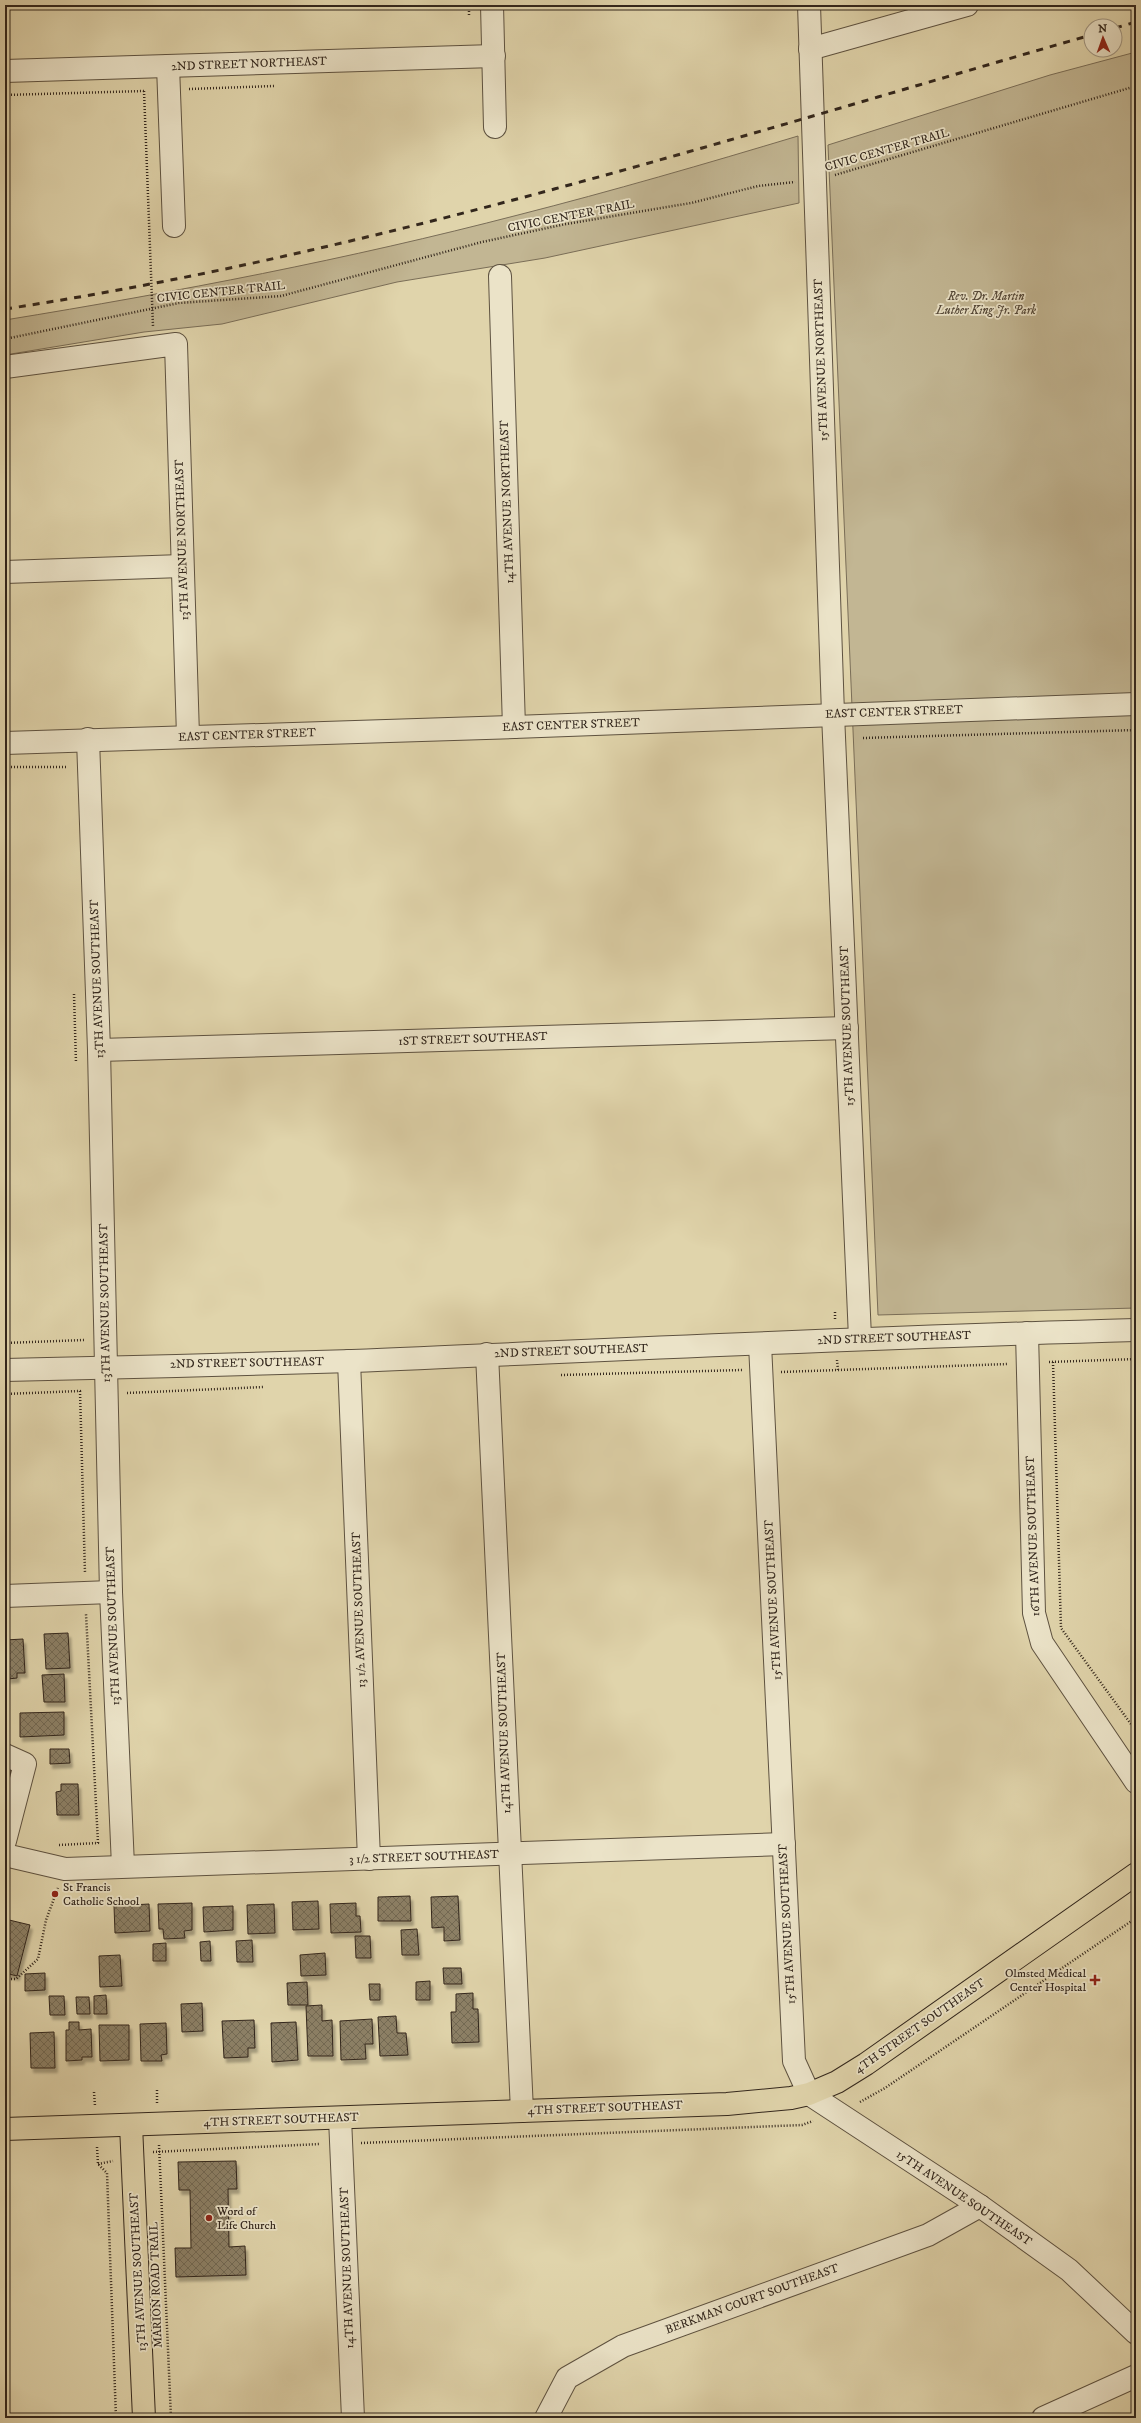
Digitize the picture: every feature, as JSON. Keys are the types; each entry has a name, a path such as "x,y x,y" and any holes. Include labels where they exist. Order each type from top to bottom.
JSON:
{"main road":[{"name":"4TH STREET SOUTHEAST","path":"5,2129 131,2126 727,2104 784,2099 809,2094 837,2082 866,2064 1136,1874"},
{"name":"13TH AVENUE SOUTHEAST","path":"131,2126 144,2418"}],"street":[{"path":"492,5 495,127"},
{"name":"15TH AVENUE NORTHEAST","path":"809,5 833,714"},
{"path":"810,50 967,5"},
{"name":"2ND STREET NORTHEAST","path":"5,71 494,56"},
{"path":"168,66 174,226"},
{"name":"14TH AVENUE NORTHEAST","path":"500,276 514,727"},
{"name":"13TH AVENUE NORTHEAST","path":"5,367 176,344 188,736"},
{"path":"5,572 182,566"},
{"name":"EAST CENTER STREET","path":"5,743 188,736 514,727 833,714 1136,704"},
{"name":"15TH AVENUE SOUTHEAST","path":"833,714 860,1338"},
{"name":"13TH AVENUE SOUTHEAST","path":"88,740 99,1050 111,1592 123,1866"},
{"name":"1ST STREET SOUTHEAST","path":"99,1050 847,1028"},
{"name":"2ND STREET SOUTHEAST","path":"5,1370 349,1361 487,1354 760,1344 860,1338 1136,1330"},
{"name":"16TH AVENUE SOUTHEAST","path":"1027,1333 1034,1613 1042,1643 1136,1782"},
{"name":"15TH AVENUE SOUTHEAST","path":"760,1344 794,2061 809,2094 838,2115 980,2206 1069,2270 1136,2333"},
{"name":"14TH AVENUE SOUTHEAST","path":"487,1354 522,2111"},
{"name":"13 1/2 AVENUE SOUTHEAST","path":"349,1361 368,1859"},
{"path":"5,1596 111,1592"},
{"path":"5,1755 25,1764 5,1841"},
{"name":"3 1/2 STREET SOUTHEAST","path":"5,1855 65,1869 784,1844"},
{"name":"14TH AVENUE SOUTHEAST","path":"340,2118 353,2418"},
{"name":"BERKMAN COURT SOUTHEAST","path":"546,2418 567,2378 623,2346 928,2236 980,2206"},
{"path":"1043,2418 1136,2376"}],"path":[{"name":"CIVIC CENTER TRAIL","path":"5,339 179,303 281,296 482,242 558,226 691,203 758,186 815,181 1136,86"},
{"path":"5,94 144,91 151,308"},
{"path":"863,738 1136,730"},
{"path":"5,767 66,765 67,773"},
{"path":"74,989 77,1069"},
{"path":"5,1343 86,1340 85,1332"},
{"path":"1136,1359 1053,1362 1061,1628 1136,1731"},
{"path":"838,1370 1005,1364"},
{"path":"5,1394 80,1391"},
{"path":"54,1845 98,1843 86,1611 79,1611"},
{"path":"5,1979 16,1979 38,1960 46,1920 56,1888"},
{"path":"342,2144 802,2124 838,2115 885,2088 1136,1918"},
{"name":"MARION ROAD TRAIL","path":"171,2418 159,2151 342,2144"},
{"path":"98,2164 107,2173 116,2418"}],"green space":[{"name":"Rev. Dr. Martin Luther King Jr. Park","path":"1136,52 1136,1308 878,1315 828,145 1050,75 1114,58 1123,58 1123,55"},
{"path":"798,136 799,203 545,258 397,282 222,324 144,332 5,355 5,320 263,274 391,246 518,215 693,167"}],"building":[{"path":"68,1633 70,1668 46,1669 44,1634"},
{"path":"23,1639 25,1673 17,1673 17,1678 8,1679 8,1674 5,1674 5,1640"},
{"path":"64,1674 65,1702 44,1702 42,1675"},
{"path":"64,1712 64,1735 20,1737 20,1713"},
{"path":"50,1749 69,1749 70,1763 50,1764"},
{"path":"5,1766 12,1768 5,1795"},
{"path":"61,1784 78,1784 79,1815 57,1815 56,1792 61,1791"},
{"path":"410,1896 411,1921 378,1921 378,1897"},
{"path":"458,1896 460,1940 444,1941 444,1927 432,1928 431,1897"},
{"path":"318,1901 319,1929 293,1930 292,1902"},
{"path":"192,1903 192,1930 184,1931 185,1938 164,1939 163,1929 159,1929 158,1904"},
{"path":"356,1903 356,1916 360,1916 361,1932 331,1933 330,1904"},
{"path":"149,1904 150,1931 115,1933 114,1906"},
{"path":"274,1904 275,1933 248,1934 247,1905"},
{"path":"233,1906 233,1930 204,1932 203,1907"},
{"path":"5,1919 30,1925 17,1976 5,1973"},
{"path":"417,1929 419,1955 402,1955 401,1930"},
{"path":"355,1936 370,1936 371,1958 356,1958"},
{"path":"252,1940 253,1962 237,1962 236,1941"},
{"path":"210,1941 211,1961 201,1961 200,1942"},
{"path":"166,1943 166,1961 153,1961 153,1944"},
{"path":"325,1953 326,1975 301,1976 300,1955"},
{"path":"120,1955 122,1986 100,1987 99,1956"},
{"path":"443,1968 461,1968 462,1984 444,1984"},
{"path":"45,1973 45,1990 25,1991 25,1974"},
{"path":"430,1981 430,2000 416,2000 416,1982"},
{"path":"307,1982 308,2005 288,2005 287,1983"},
{"path":"369,1984 380,1984 380,2000 370,2000"},
{"path":"473,1993 473,2009 478,2009 479,2042 452,2043 451,2012 456,2012 456,1994"},
{"path":"106,1995 107,2014 94,2014 94,1996"},
{"path":"49,1996 64,1996 65,2015 50,2015"},
{"path":"76,1997 89,1997 90,2014 77,2014"},
{"path":"202,2003 203,2031 182,2032 181,2004"},
{"path":"322,2005 322,2021 332,2020 333,2056 308,2056 306,2006"},
{"path":"396,2016 397,2033 406,2033 408,2055 380,2056 378,2017"},
{"path":"372,2019 373,2044 365,2044 366,2059 341,2060 340,2021"},
{"path":"254,2020 255,2048 248,2048 248,2057 224,2058 222,2021"},
{"path":"69,2022 79,2022 79,2030 91,2029 92,2057 82,2057 82,2060 66,2061 66,2030 69,2030"},
{"path":"296,2022 298,2060 272,2062 271,2023"},
{"path":"166,2023 167,2054 161,2055 162,2061 141,2061 140,2024"},
{"path":"99,2025 129,2025 129,2060 100,2061"},
{"path":"54,2032 55,2068 31,2068 30,2033"},
{"name":"Word of Life Church","path":"236,2161 237,2189 228,2189 229,2247 245,2246 246,2275 176,2277 175,2248 191,2248 190,2190 179,2190 178,2162"}],"railway":[{"path":"1123,26 1136,22"},
{"path":"5,309 143,285 280,257 417,225 552,190 687,152 1083,37"}],"place":[{"name":"St Francis Catholic School","path":"55,1894"},
{"name":"Olmsted Medical Center Hospital","path":"1095,1980"},
{"name":"Word of Life Church","path":"209,2218"}]}
